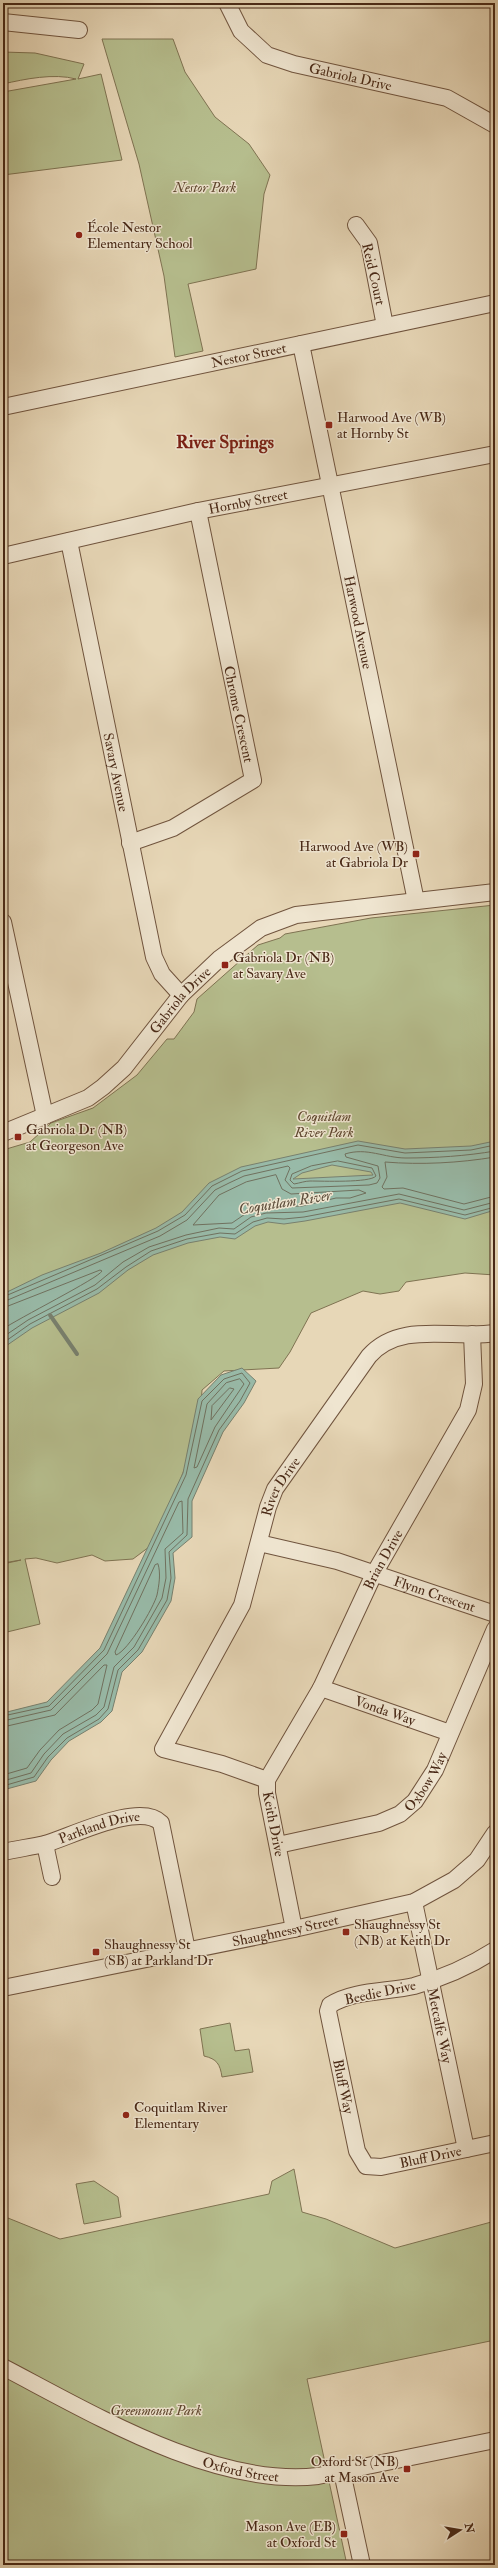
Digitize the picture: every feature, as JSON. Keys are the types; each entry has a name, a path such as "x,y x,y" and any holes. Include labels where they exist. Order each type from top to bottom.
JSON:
{"street":[{"name":"Gabriola Drive","path":"227,3 241,31 267,55 294,64 447,98 495,125"},
{"path":"3,22 79,30"},
{"name":"Reid Court","path":"356,225 369,243 385,326"},
{"name":"Nestor Street","path":"3,407 495,303"},
{"name":"Harwood Avenue","path":"301,344 416,900"},
{"name":"Hornby Street","path":"3,556 69,541 94,533 198,511 495,454"},
{"name":"Chrome Crescent","path":"130,843 173,828 253,780 198,511"},
{"name":"Savary Avenue","path":"69,541 154,957 162,974 181,995"},
{"name":"Gabriola Drive","path":"3,1133 88,1098 115,1077 181,995 244,938 276,921 296,915 495,892"},
{"path":"3,922 45,1116"},
{"name":"River Drive","path":"163,1749 238,1615 248,1590 271,1496 280,1479 373,1351 387,1342 411,1334 495,1333"},
{"name":"Brian Drive","path":"267,1780 320,1688 374,1574 468,1410 474,1384 472,1334"},
{"name":"Flynn Crescent","path":"259,1543 338,1560 374,1574 495,1614"},
{"name":"Oxbow Way","path":"278,1845 370,1825 400,1814 422,1792 450,1733 495,1630"},
{"name":"Vonda Way","path":"320,1688 450,1733"},
{"name":"Keith Drive","path":"163,1749 222,1764 267,1780 267,1793 294,1928"},
{"name":"Parkland Drive","path":"3,1852 45,1844 110,1821 144,1815 156,1818 160,1822 187,1950"},
{"name":"Shaughnessy Street","path":"3,1988 414,1902 454,1880 477,1860 495,1833"},
{"path":"45,1844 52,1877"},
{"name":"Metcalfe Way","path":"414,1902 466,2149"},
{"name":"Beedie Drive","path":"330,2005 343,1999 414,1986 463,1969 495,1950"},
{"name":"Bluff Way","path":"330,2005 329,2018 357,2151 366,2166"},
{"name":"Bluff Drive","path":"366,2166 381,2167 495,2143"},
{"name":"Oxford Street","path":"3,2367 149,2439 216,2466 249,2474 279,2478 310,2477 342,2472 495,2440"},
{"path":"342,2472 362,2565"}],"green space":[{"name":"Nestor Park","path":"102,39 173,39 185,72 215,117 249,144 270,175 264,194 256,269 188,284 203,351 175,357 164,276 139,164"},
{"path":"3,52 35,53 84,64 78,79 101,74 122,160 3,175 3,92 76,79 67,77 49,77 3,84"},
{"name":"Coquitlam River Park","path":"495,905 495,1275 465,1273 406,1282 399,1291 380,1294 363,1291 311,1313 290,1352 279,1368 224,1371 202,1390 200,1421 192,1449 157,1541 133,1559 105,1561 92,1555 57,1563 36,1558 25,1559 40,1624 3,1633 3,1564 21,1560 3,1563 3,1150 30,1142 51,1123 93,1108 137,1075 167,1039 174,1039 194,1012 197,999 258,945 280,938 285,934 371,918"},
{"path":"230,2023 235,2051 249,2049 253,2072 222,2077 219,2065 212,2059 204,2056 200,2029"},
{"name":"Greenmount Park","path":"294,2169 302,2212 326,2219 395,2248 495,2221 495,2340 307,2379 347,2565 3,2565 3,2216 60,2239 269,2194 272,2181"},
{"path":"94,2181 118,2197 121,2217 84,2224 76,2184"}],"water":[{"name":"Coquitlam River","path":"358,1141 405,1149 471,1146 495,1141 495,1210 465,1219 400,1203 305,1221 284,1224 268,1222 255,1226 235,1239 220,1237 188,1243 153,1255 128,1270 99,1293 32,1328 3,1348 3,1294 42,1275 101,1253 156,1228 182,1212 209,1183 241,1167","holes":["332,1165 371,1172 373,1175 293,1179 302,1173"]},
{"path":"242,1368 256,1381 244,1403 223,1432 192,1501 192,1537 173,1553 175,1578 171,1601 142,1652 122,1672 112,1711 101,1722 69,1741 51,1760 36,1781 3,1790 3,1713 47,1702 100,1648 183,1473 198,1399 221,1375"}],"waterway":[{"path":"50,1315 77,1354"}],"place":[{"name":"École Nestor Elementary School","path":"79,235"},
{"name":"Harwood Ave (WB) at Hornby St","path":"329,425"},
{"name":"Harwood Ave (WB) at Gabriola Dr","path":"416,854"},
{"name":"Gabriola Dr (NB) at Savary Ave","path":"225,965"},
{"name":"Gabriola Dr (NB) at Georgeson Ave","path":"18,1137"},
{"name":"Shaughnessy St (NB) at Keith Dr","path":"346,1932"},
{"name":"Shaughnessy St (SB) at Parkland Dr","path":"96,1952"},
{"name":"Coquitlam River Elementary","path":"126,2115"},
{"name":"Oxford St (NB) at Mason Ave","path":"407,2469"},
{"name":"Mason Ave (EB) at Oxford St","path":"344,2534"}],"district":[{"name":"River Springs","path":"225,442"}]}
